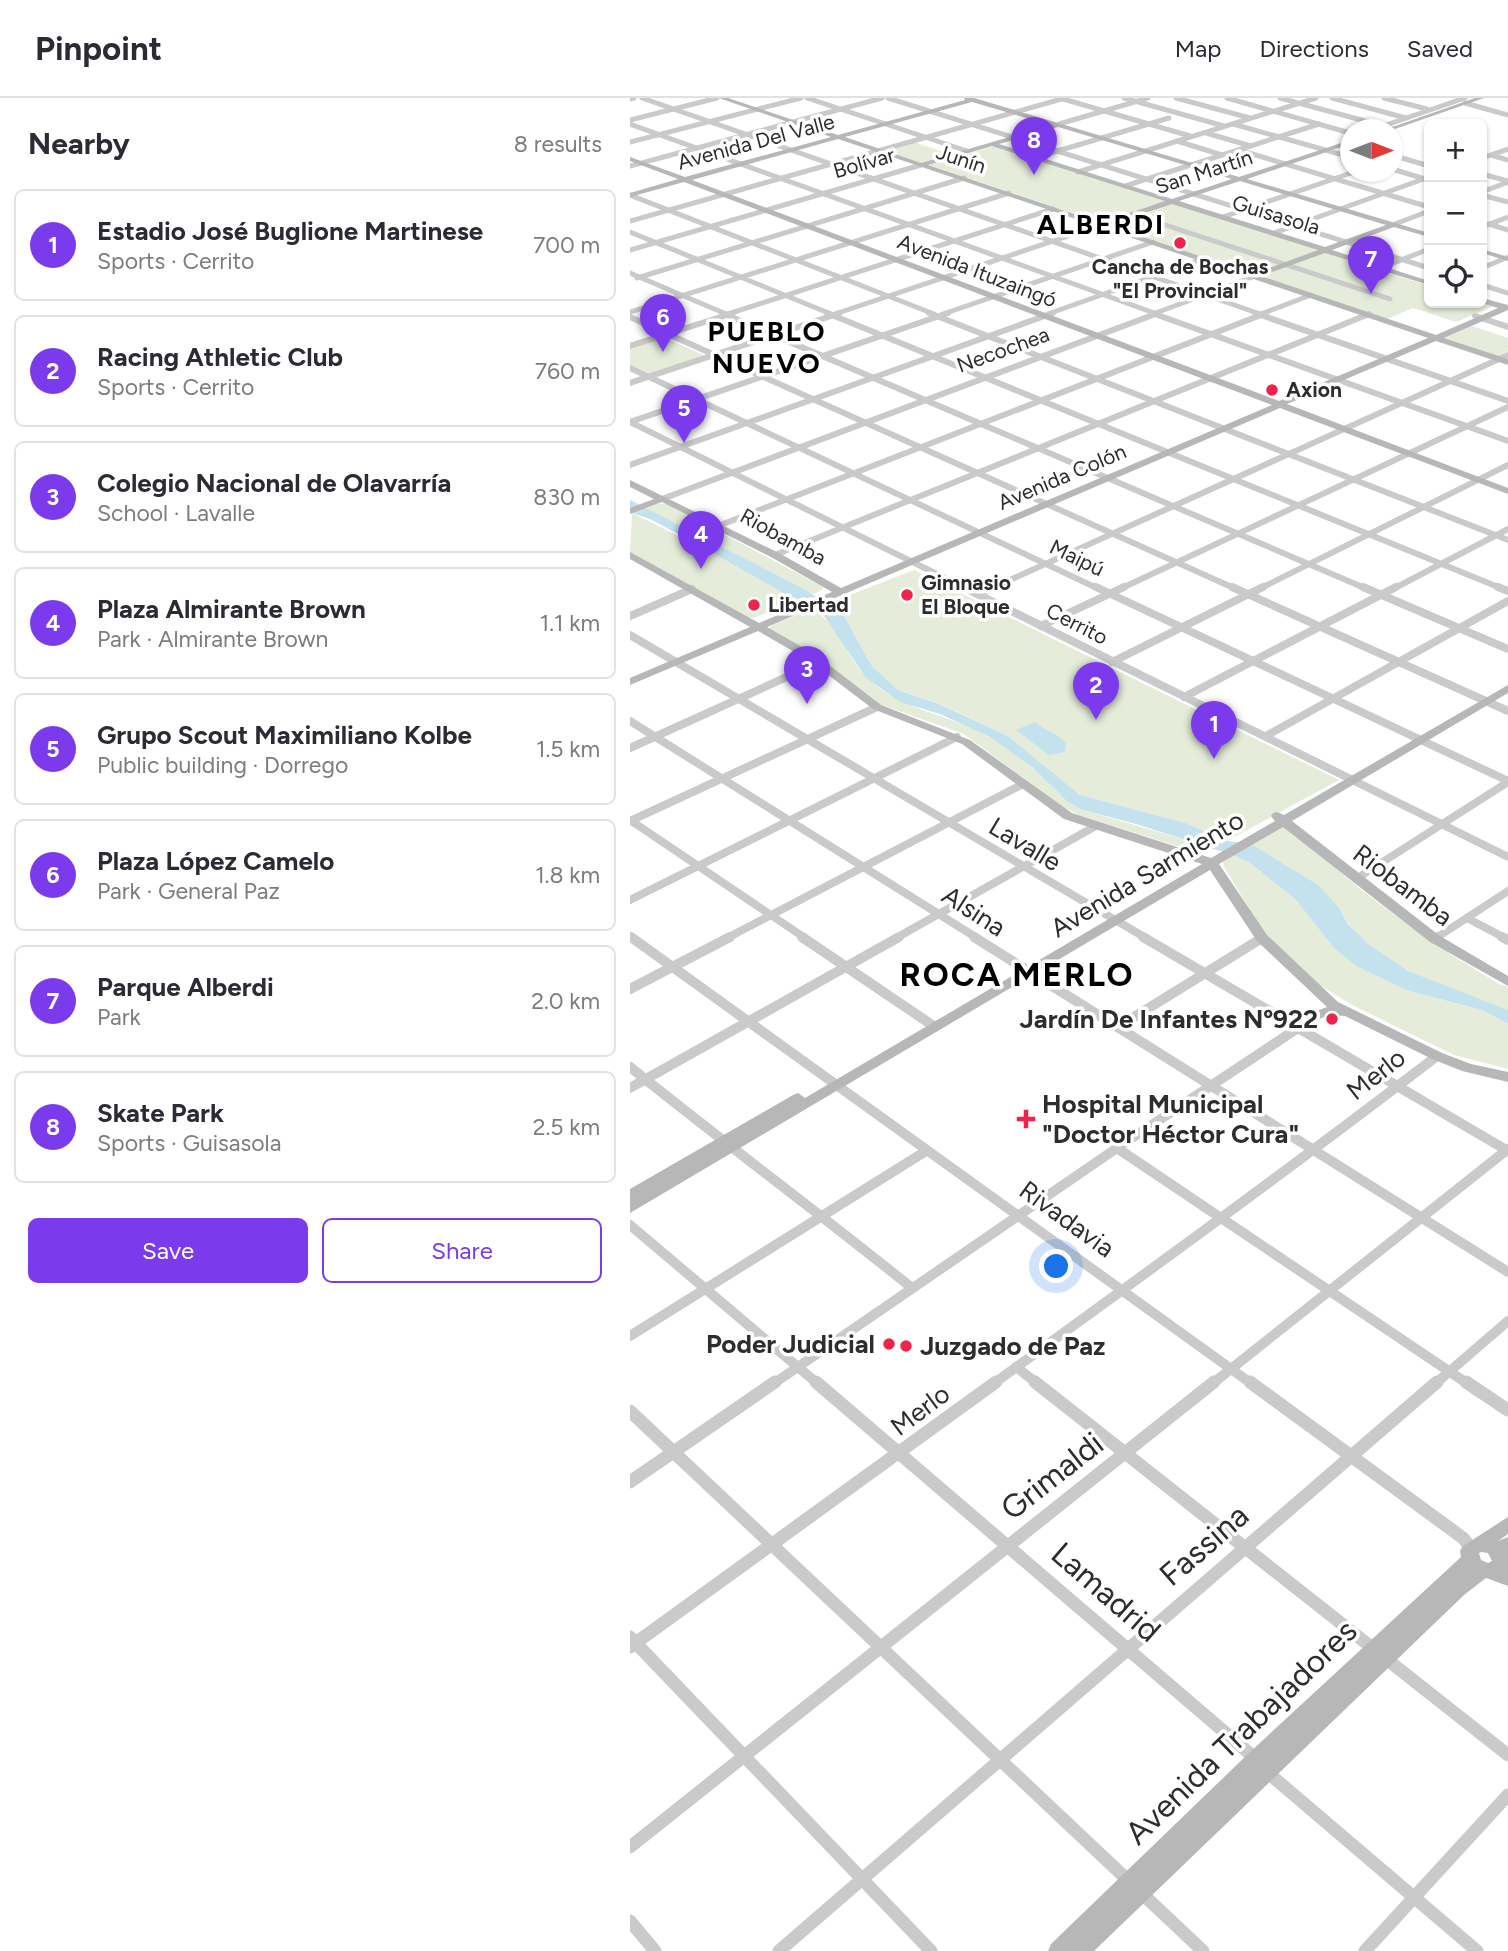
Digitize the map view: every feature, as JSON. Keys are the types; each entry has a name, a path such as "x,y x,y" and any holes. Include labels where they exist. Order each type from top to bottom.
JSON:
{"main road":[{"name":"Junín","path":"720,98 1508,362"},
{"path":"1403,122 1481,98"},
{"name":"Avenida Del Valle","path":"630,194 971,99"},
{"path":"971,99 1424,234"},
{"name":"Bolívar","path":"921,165 1059,124"},
{"name":"Guisasola","path":"991,144 1424,282"},
{"name":"San Martín","path":"1101,225 1340,146"},
{"name":"Avenida Ituzaingó","path":"630,161 642,162 811,225 1508,489"},
{"name":"Necochea","path":"1255,276 1393,225"},
{"path":"1487,253 1506,259"},
{"path":"1487,301 1505,306"},
{"name":"Avenida Colón","path":"630,675 756,625 1505,306"},
{"name":"Riobamba","path":"630,483 775,555 832,592"},
{"name":"Necochea","path":"630,511 662,499"},
{"path":"632,559 692,589 822,663 877,707 957,737 1068,816 1094,827 1211,859 1262,938 1320,995 1347,1012 1437,1056 1467,1068 1508,1077"},
{"path":"800,671 812,663 803,653"},
{"name":"Avenida Colón","path":"630,682 673,660"},
{"path":"800,671 818,667 837,676"},
{"name":"Avenida Sarmiento","path":"630,1196 726,1145 932,1025 1417,738 1508,680"},
{"name":"Avenida Sarmiento","path":"1482,699 1508,688"},
{"name":"Riobamba","path":"1274,822 1435,939 1508,982"},
{"path":"1316,1016 1323,1001 1320,995"},
{"path":"1316,1016 1329,1011 1347,1012"},
{"name":"Avenida Sarmiento","path":"630,1208 726,1145"},
{"name":"Avenida Trabajadores","path":"1059,1951 1135,1887 1378,1654 1492,1560 1508,1524"},
{"name":"Avenida Trabajadores","path":"1079,1951 1135,1887"}],"street":[{"path":"642,98 1508,401"},
{"path":"630,122 720,98"},
{"path":"630,142 801,98"},
{"path":"807,98 967,151"},
{"path":"642,162 885,98 1424,267"},
{"path":"630,221 1063,98 1191,136"},
{"path":"1124,98 1224,127"},
{"name":"Bolívar","path":"1059,124 1148,98"},
{"path":"1176,98 1250,118"},
{"path":"1227,98 1340,130"},
{"path":"1280,98 1356,119"},
{"path":"1078,172 1316,98"},
{"path":"1332,98 1406,118"},
{"path":"1384,98 1429,110"},
{"path":"1435,98 1452,102"},
{"path":"1403,120 1452,102 1465,101 1508,115"},
{"path":"1034,158 1169,118"},
{"path":"630,122 1508,441"},
{"path":"1233,124 1340,154"},
{"path":"1125,186 1319,124"},
{"path":"1205,132 1251,146"},
{"path":"1177,141 1223,155"},
{"path":"1487,156 1508,149"},
{"path":"1238,150 1424,207"},
{"path":"1490,155 1508,160"},
{"path":"1403,159 1424,165"},
{"name":"Bolívar","path":"630,250 921,165"},
{"path":"1403,172 1424,178"},
{"path":"1223,217 1340,176"},
{"path":"1487,176 1508,182"},
{"path":"630,280 964,178"},
{"path":"1274,233 1424,180"},
{"path":"1487,191 1508,182"},
{"path":"630,315 1009,193"},
{"path":"630,194 1508,540"},
{"path":"1487,195 1508,202"},
{"path":"630,346 1053,209"},
{"name":"Necochea","path":"1393,225 1424,211"},
{"path":"1132,215 1390,299"},
{"path":"1489,224 1508,217"},
{"path":"1489,224 1508,230"},
{"name":"San Martín","path":"630,383 1101,225"},
{"path":"630,232 1508,591"},
{"path":"630,422 1153,242"},
{"path":"1381,268 1424,251"},
{"path":"630,465 1202,259"},
{"path":"1487,266 1506,259"},
{"path":"630,273 1508,649"},
{"name":"Necochea","path":"662,499 1255,276"},
{"path":"1487,287 1508,293"},
{"path":"718,526 1311,295"},
{"path":"775,555 1369,314"},
{"path":"630,315 712,355 1508,711"},
{"path":"1478,317 1508,327"},
{"path":"978,594 1508,355"},
{"name":"Maipú","path":"630,368 1508,782"},
{"path":"1041,626 1508,407"},
{"name":"Cerrito","path":"630,422 1508,857"},
{"path":"1112,662 1508,465"},
{"path":"1184,697 1508,529"},
{"path":"630,615 692,589"},
{"path":"1266,736 1508,601"},
{"name":"Lavalle","path":"630,635 1508,1150"},
{"path":"630,748 800,671"},
{"path":"630,820 877,707"},
{"name":"Alsina","path":"630,721 1508,1272"},
{"path":"630,900 957,737"},
{"path":"1356,879 1508,782"},
{"path":"630,989 1023,784"},
{"path":"630,820 932,1025"},
{"path":"630,1088 1094,827"},
{"path":"1435,939 1508,891"},
{"path":"1467,918 1508,940"},
{"name":"Rivadavia","path":"630,936 1351,1455 1492,1560"},
{"path":"1118,1027 1262,938"},
{"path":"630,1482 676,1453 796,1367 1117,1148 1316,1016"},
{"name":"Merlo","path":"632,1643 773,1546 1221,1216 1314,1151 1437,1056"},
{"path":"630,1067 726,1145 821,1215 912,1288"},
{"path":"1117,1148 1221,1216 1328,1292 1508,1410"},
{"name":"Grimaldi","path":"630,1847 1508,1150"},
{"path":"630,1336 926,1151"},
{"name":"Lamadrid","path":"630,1225 1009,1545 1477,1951"},
{"name":"Fassina","path":"779,1951 1508,1321"},
{"path":"1016,1367 1508,1755"},
{"path":"630,1411 1203,1951"},
{"path":"632,1643 745,1756 931,1951"},
{"path":"1365,1951 1508,1795"},
{"path":"630,1921 656,1951"}],"green space":[{"path":"914,142 949,154 920,163 885,151"},
{"path":"994,146 1167,201 1102,223 929,165"},
{"path":"1171,203 1319,250 1255,275 1106,224"},
{"path":"1324,252 1424,284 1424,308 1487,308 1487,304 1494,306 1456,322 1413,308 1387,319 1260,276"},
{"path":"1472,326 1508,338 1508,351 1498,356 1445,338"},
{"path":"664,337 705,356 651,374 630,365 630,348"},
{"path":"667,504 823,587 822,590 813,594 645,508"},
{"path":"632,513 713,553 797,600 748,618 630,553"},
{"path":"914,570 1339,780 1227,841 1186,823 1080,795 1008,736 940,704 898,690 872,666 844,616 827,604"},
{"path":"812,609 829,623 860,670 880,689 895,698 991,738 1034,769 1076,806 1214,848 1209,851 1186,849 1079,815 1061,806 964,734 879,704 769,629 772,625"},
{"path":"1280,827 1288,827 1360,889 1432,943 1508,987 1508,1010 1413,973 1370,946 1353,929 1339,908 1251,844"},
{"path":"1233,855 1250,863 1296,900 1333,947 1409,991 1482,1010 1508,1024 1508,1069 1454,1055 1354,1006 1319,985 1266,936 1224,867 1223,862"}],"water":[{"path":"630,500 806,590 844,616 872,666 898,690 939,704 1008,736 1080,795 1186,823 1227,841 1251,844 1318,885 1339,908 1348,924 1368,944 1408,971 1508,1010 1508,1024 1482,1010 1409,991 1356,966 1333,947 1296,900 1250,863 1136,824 1083,810 1068,802 1032,767 990,737 940,714 900,702 866,678 824,616 652,520 630,512"},
{"path":"1035,722 1063,740 1066,744 1065,752 1049,755 1016,730"}],"place":[{"name":"Skate Park","path":"1034,175"},
{"name":"Cancha de Bochas \"El Provincial\"","path":"1180,243"},
{"name":"Parque Alberdi","path":"1371,294"},
{"name":"Plaza López Camelo","path":"663,352"},
{"name":"Axion","path":"1272,390"},
{"name":"Grupo Scout Maximiliano Kolbe","path":"684,443"},
{"name":"Plaza Almirante Brown","path":"701,569"},
{"name":"Gimnasio El Bloque","path":"907,595"},
{"name":"Libertad","path":"754,605"},
{"name":"Colegio Nacional de Olavarría","path":"807,704"},
{"name":"Racing Athletic Club","path":"1096,720"},
{"name":"Estadio José Buglione Martinese","path":"1214,759"},
{"name":"Jardín De Infantes Nº922","path":"1332,1019"},
{"name":"Hospital Municipal \"Doctor Héctor Cura\"","path":"1026,1119"},
{"name":"Poder Judicial","path":"889,1344"},
{"name":"Juzgado de Paz","path":"906,1346"}],"district":[{"name":"ALBERDI","path":"1101,224"},
{"name":"PUEBLO NUEVO","path":"767,347"},
{"name":"ROCA MERLO","path":"1017,974"}]}
